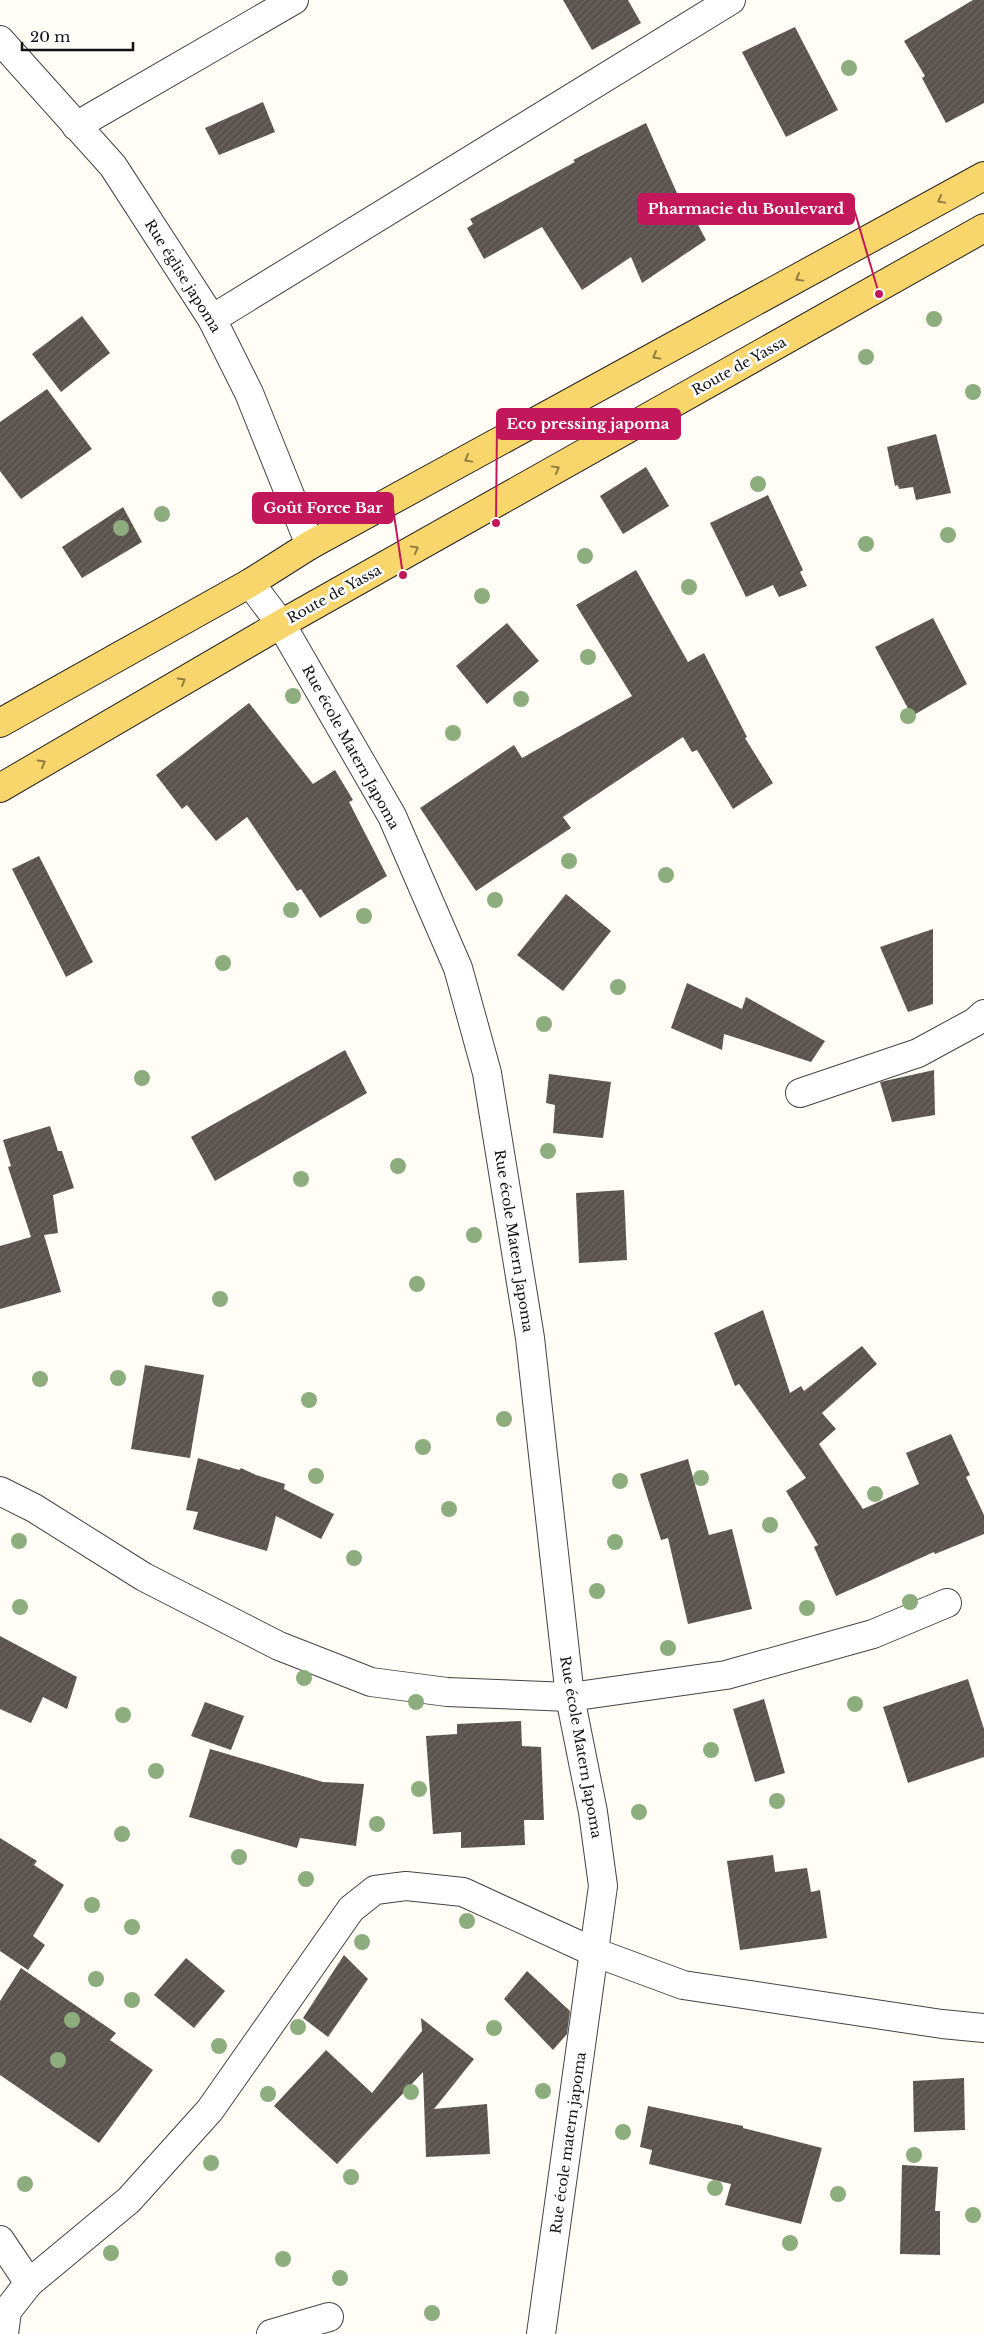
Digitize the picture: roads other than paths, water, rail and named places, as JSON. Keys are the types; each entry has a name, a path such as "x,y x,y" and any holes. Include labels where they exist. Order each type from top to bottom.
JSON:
{"main road":[{"path":"0,723 250,583 310,545 984,176"},
{"name":"Route de Yassa","path":"0,788 281,624 984,228"}],"street":[{"path":"76,126 294,0"},
{"path":"212,319 731,0"},
{"name":"Rue église japoma","path":"0,40 113,166 212,319 249,393 310,545"},
{"name":"Rue école Matern Japoma","path":"250,583 281,624 392,816 458,968 487,1073 530,1338 570,1697 593,1812 603,1886 594,1952"},
{"path":"800,1093 918,1053 975,1022 984,1014"},
{"path":"0,1491 34,1508 144,1577 279,1646 371,1682 448,1692 570,1697 726,1675 873,1634 947,1603"},
{"path":"4,2334 7,2311 29,2283 130,2200 210,2110 351,1909 375,1890 406,1886 463,1892 594,1952 683,1985 933,2023 984,2028"},
{"name":"Rue école matern japoma","path":"541,2334 594,1952"},
{"path":"0,2240 29,2283"},
{"path":"271,2334 329,2317"}],"place":[{"name":"Pharmacie du Boulevard","path":"879,294"},
{"name":"Eco pressing japoma","path":"496,523"},
{"name":"Goût Force Bar","path":"403,575"}]}
